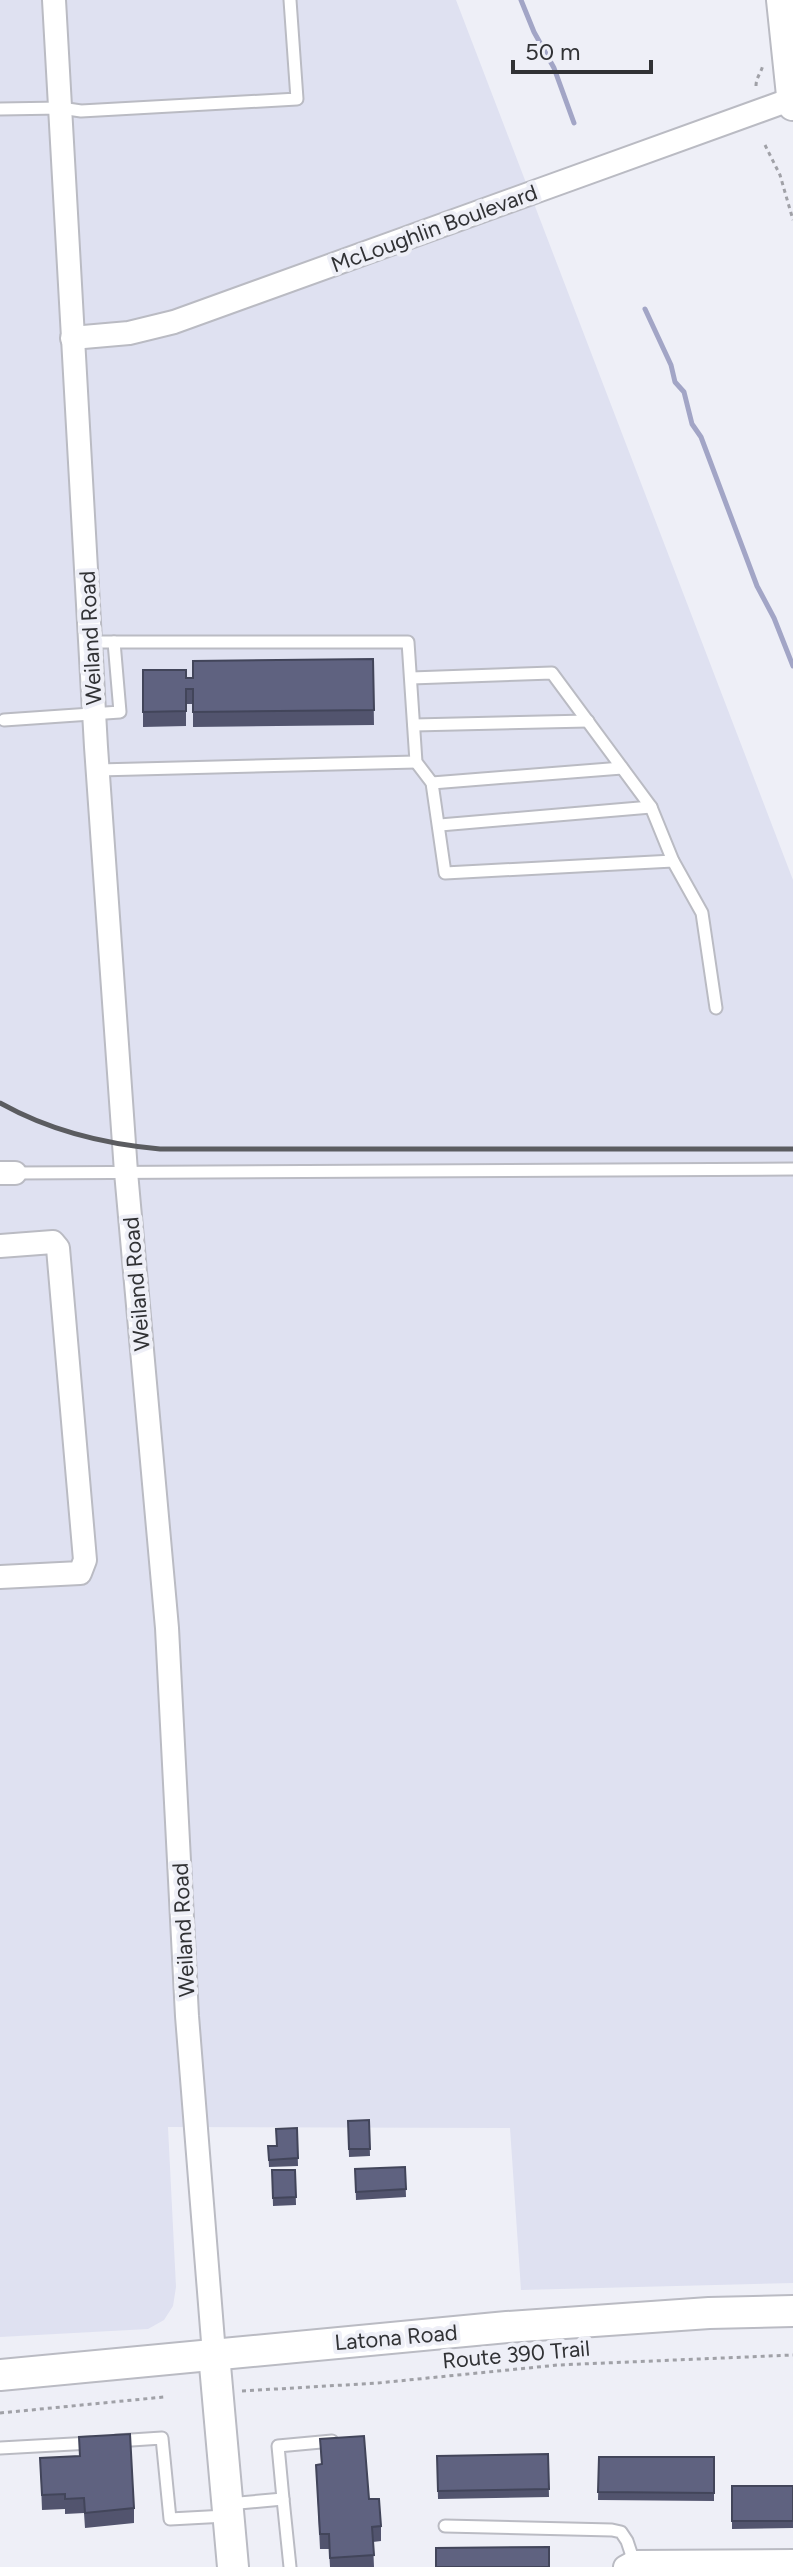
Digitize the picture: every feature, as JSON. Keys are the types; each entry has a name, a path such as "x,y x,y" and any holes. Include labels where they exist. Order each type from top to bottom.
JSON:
{"street":[{"name":"Weiland Road","path":"54,0 94,713 126,1172 167,1628 187,2016 233,2567"},
{"path":"782,0 793,101"},
{"name":"McLoughlin Boulevard","path":"72,338 129,333 174,322 793,101"},
{"path":"0,1246 53,1242 58,1248 85,1560 80,1573 0,1577"},
{"name":"Latona Road","path":"0,2375 530,2325 709,2313 793,2311"},
{"path":"630,2564 793,2561"}],"lane":[{"path":"0,109 61,108 81,111 297,99 290,0"},
{"path":"90,642 408,642 416,762 432,783 445,873 673,861"},
{"path":"4,720 120,712 114,642"},
{"path":"411,678 552,673 651,807 673,861 702,913 716,1008"},
{"path":"414,725 588,721"},
{"path":"98,770 416,762"},
{"path":"432,783 622,768"},
{"path":"440,825 651,807"},
{"path":"8,1173 793,1169"},
{"path":"0,2448 162,2438 170,2519 283,2499"},
{"path":"290,2567 278,2446 332,2441"},
{"path":"445,2526 612,2530 621,2532 627,2541 630,2564"}],"path":[{"path":"765,145 780,175 793,220"},
{"name":"Route 390 Trail","path":"242,2391 378,2383 558,2365 793,2355"},
{"path":"0,2413 164,2397"}],"shaded area":[{"path":"0,0 456,0 793,880 793,2283 521,2290 510,2128 168,2127 176,2287 173,2306 164,2320 148,2329 0,2337"}],"building":[{"path":"373,659 374,710 193,712 193,689 186,689 186,711 143,712 143,670 186,670 186,678 193,678 193,661"},
{"path":"369,2120 370,2149 349,2149 348,2121"},
{"path":"297,2128 298,2158 269,2160 268,2146 277,2146 276,2129"},
{"path":"405,2167 406,2189 356,2192 355,2169"},
{"path":"272,2170 295,2170 296,2197 273,2198"},
{"path":"130,2434 134,2508 85,2513 84,2498 65,2499 65,2494 42,2495 40,2458 80,2456 79,2437"},
{"path":"364,2436 369,2499 379,2499 381,2526 372,2527 374,2555 330,2558 329,2534 320,2534 316,2465 322,2464 320,2439"},
{"path":"548,2454 549,2489 438,2491 437,2456"},
{"path":"599,2457 714,2457 714,2493 598,2492"},
{"path":"732,2486 793,2486 793,2521 732,2521"},
{"path":"549,2547 549,2567 436,2567 436,2548"}],"waterway":[{"path":"521,0 554,68 574,123"},
{"path":"645,309 671,365 675,382 684,392 692,424 701,437 757,586 793,666"}],"railway":[{"path":"0,1103 77,1135 160,1149 793,1149"}]}
